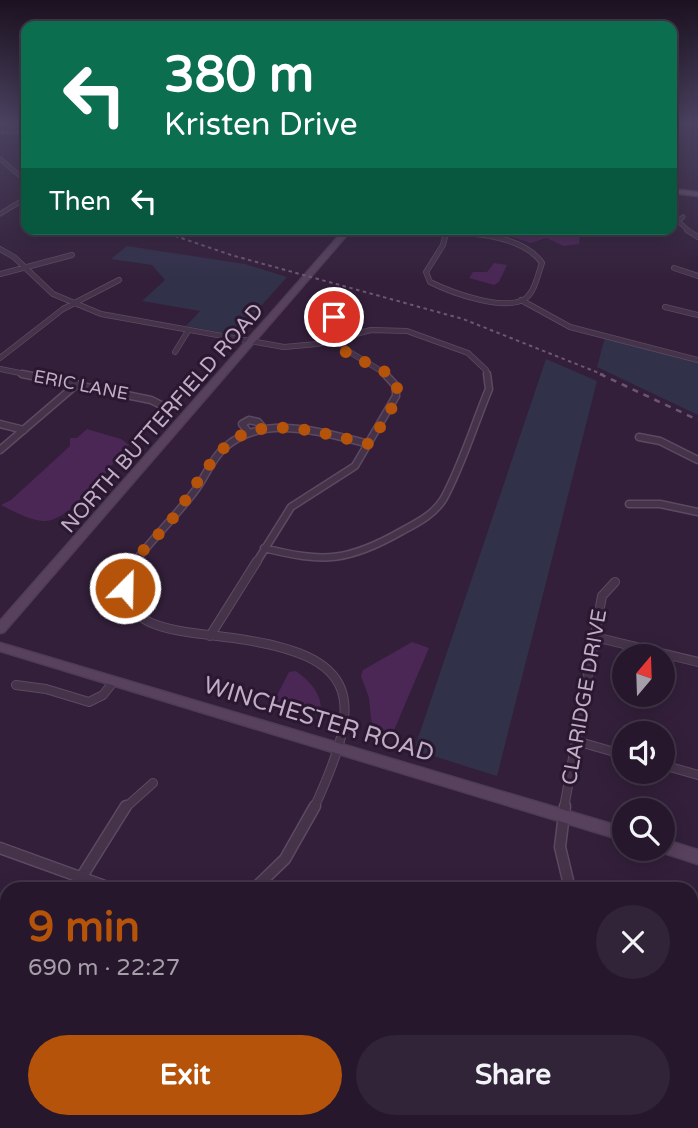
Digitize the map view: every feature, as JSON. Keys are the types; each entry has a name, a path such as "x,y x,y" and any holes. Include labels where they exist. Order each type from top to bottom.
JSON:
{"main road":[{"path":"677,190 698,192"},
{"name":"NORTH BUTTERFIELD ROAD","path":"0,629 344,235"},
{"name":"WINCHESTER ROAD","path":"0,647 612,831"},
{"path":"675,850 698,857"}],"street":[{"path":"0,214 21,201"},
{"path":"683,217 678,221 680,226 698,237"},
{"path":"446,235 443,245 426,272 426,279 434,285 493,302 521,300 529,295 542,263 538,253 512,241 462,235"},
{"path":"0,249 53,294 71,304 115,318 284,347 382,329 424,335 476,358 489,376 489,389 444,498 430,516 353,558 318,560 264,548"},
{"path":"0,274 72,255"},
{"path":"674,268 698,276"},
{"path":"0,358 71,304 119,280"},
{"path":"521,300 570,327 698,360"},
{"path":"665,307 698,315"},
{"path":"210,636 297,500 358,463 396,396 397,385 388,374 350,355 335,339 331,327 336,312"},
{"path":"175,352 188,331"},
{"name":"ERIC LANE","path":"0,369 152,400 161,405"},
{"path":"0,450 76,384"},
{"path":"249,433 242,424 244,422 254,420 264,429"},
{"path":"0,424 24,430"},
{"path":"263,882 276,872 293,849 338,748 345,729 348,704 339,679 319,660 295,650 157,626 140,617 129,599 125,582 134,563 181,508 222,450 249,433 264,429 300,430 369,444"},
{"path":"639,437 660,441 698,460"},
{"path":"629,504 652,503 698,512"},
{"name":"CLARIDGE DRIVE","path":"568,882 560,847 563,816 602,596 615,582"},
{"path":"595,637 698,662"},
{"path":"16,685 39,688 89,702 103,695 114,681"},
{"path":"576,741 612,751"},
{"path":"675,768 698,775"},
{"path":"78,882 122,810 134,796 153,783"},
{"path":"0,848 94,882"}],"shaded area":[{"path":"505,235 580,235 579,244 564,246 546,238 531,243"},
{"path":"127,246 245,264 287,277 235,335 186,326 200,311 142,301 165,280 152,265 111,259"},
{"path":"494,263 507,265 499,282 494,285 469,278 473,272 487,272"},
{"path":"605,337 698,361 698,415 597,367"},
{"path":"546,359 597,381 497,776 414,750"},
{"path":"87,429 121,439 129,445 68,511 57,518 41,521 1,505 11,500 70,446 70,438 77,438"},
{"path":"412,642 429,648 392,735 372,728 369,698 361,676 363,670"},
{"path":"296,671 315,690 320,701 321,715 274,701 289,672"}],"railway":[{"path":"173,235 231,255 463,319 604,375"},
{"path":"600,374 698,420"}],"route":[{"path":"125,588 127,576 134,563 198,487 222,450 232,441 257,430 281,428 369,444 396,396 397,385 388,374 358,360 340,347 331,332 334,317"}]}
